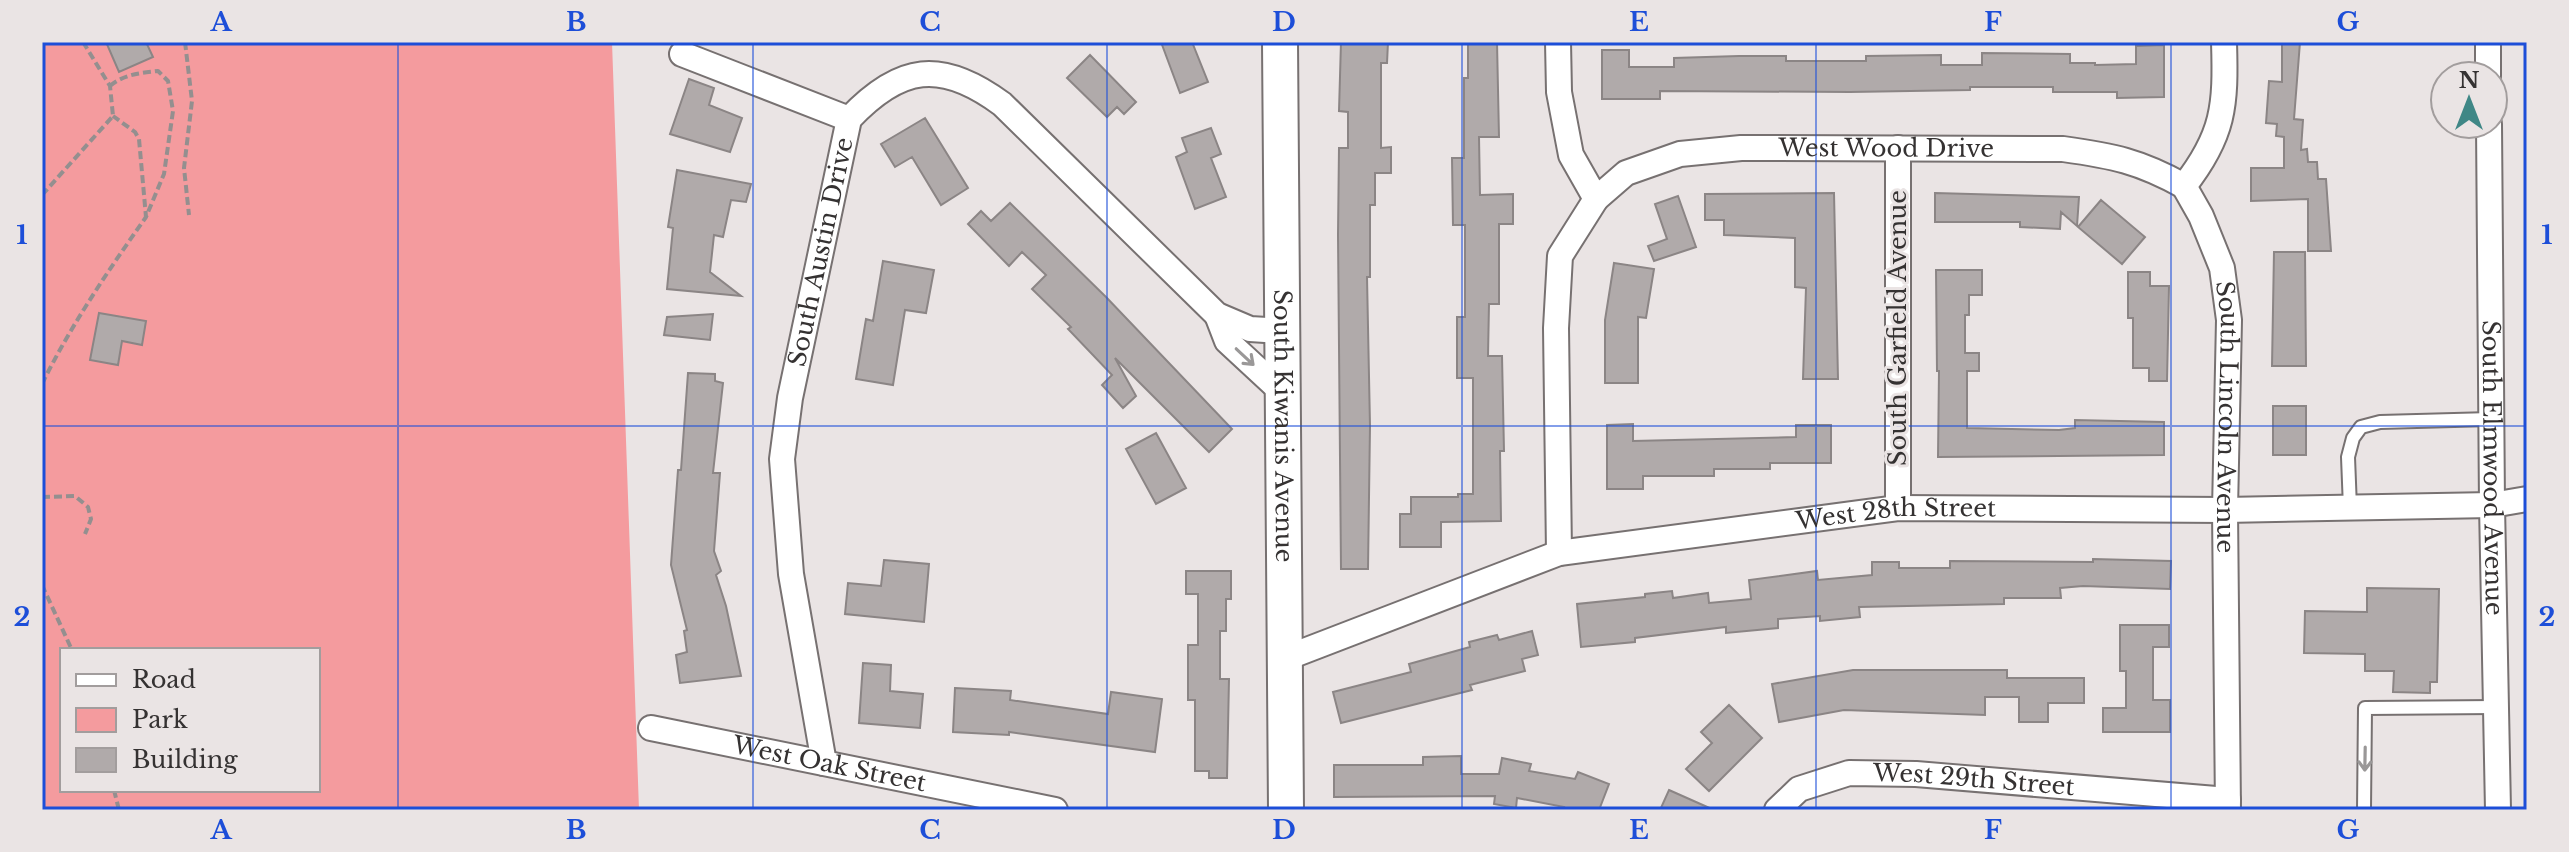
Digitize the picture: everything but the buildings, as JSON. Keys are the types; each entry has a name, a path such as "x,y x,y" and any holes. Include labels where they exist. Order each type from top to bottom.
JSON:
{"main road":[{"name":"South Kiwanis Avenue","path":"1280,42 1286,810"}],"street":[{"path":"1558,42 1559,92 1571,155 1596,199"},
{"path":"2184,186 2202,163 2221,123 2224,42"},
{"path":"682,54 849,119"},
{"name":"South Austin Drive","path":"824,763 791,574 782,459 790,398 849,119 867,99 889,84 918,73 949,76 979,87 1002,104 1217,315 1250,329 1282,331"},
{"name":"South Elmwood Avenue","path":"2489,140 2498,810"},
{"name":"West Wood Drive","path":"1559,553 1556,328 1560,256 1596,199 1626,173 1680,154 1741,148 2063,149 2101,154 2154,169 2184,186"},
{"name":"South Garfield Avenue","path":"1898,148 1898,508"},
{"name":"South Lincoln Avenue","path":"2184,186 2201,216 2222,268 2229,320 2225,510 2228,805"},
{"name":"South Austin Drive","path":"1217,315 1227,341 1282,392"},
{"name":"West 28th Street","path":"1286,658 1559,553 1898,508 2225,510 2492,505 2527,499"},
{"name":"West Oak Street","path":"651,728 1055,810"},
{"name":"West 29th Street","path":"1777,810 1799,789 1849,773 1916,774 2228,805"}],"lane":[{"path":"2350,508 2348,457 2353,438 2361,427 2380,422 2491,419"},
{"path":"2364,810 2365,708 2496,707"}],"path":[{"path":"42,195 113,116 110,86 83,42"},
{"path":"185,42 192,101 184,168 189,215"},
{"path":"42,384 104,277 146,217 164,174 173,111 168,81 158,71 137,73 118,79 110,86"},
{"path":"113,116 135,132 139,139 146,217"},
{"path":"42,497 75,496 88,507 91,519 85,534"},
{"path":"42,585 71,648"}],"green space":[{"path":"42,42 612,42 639,810 42,810"}]}
